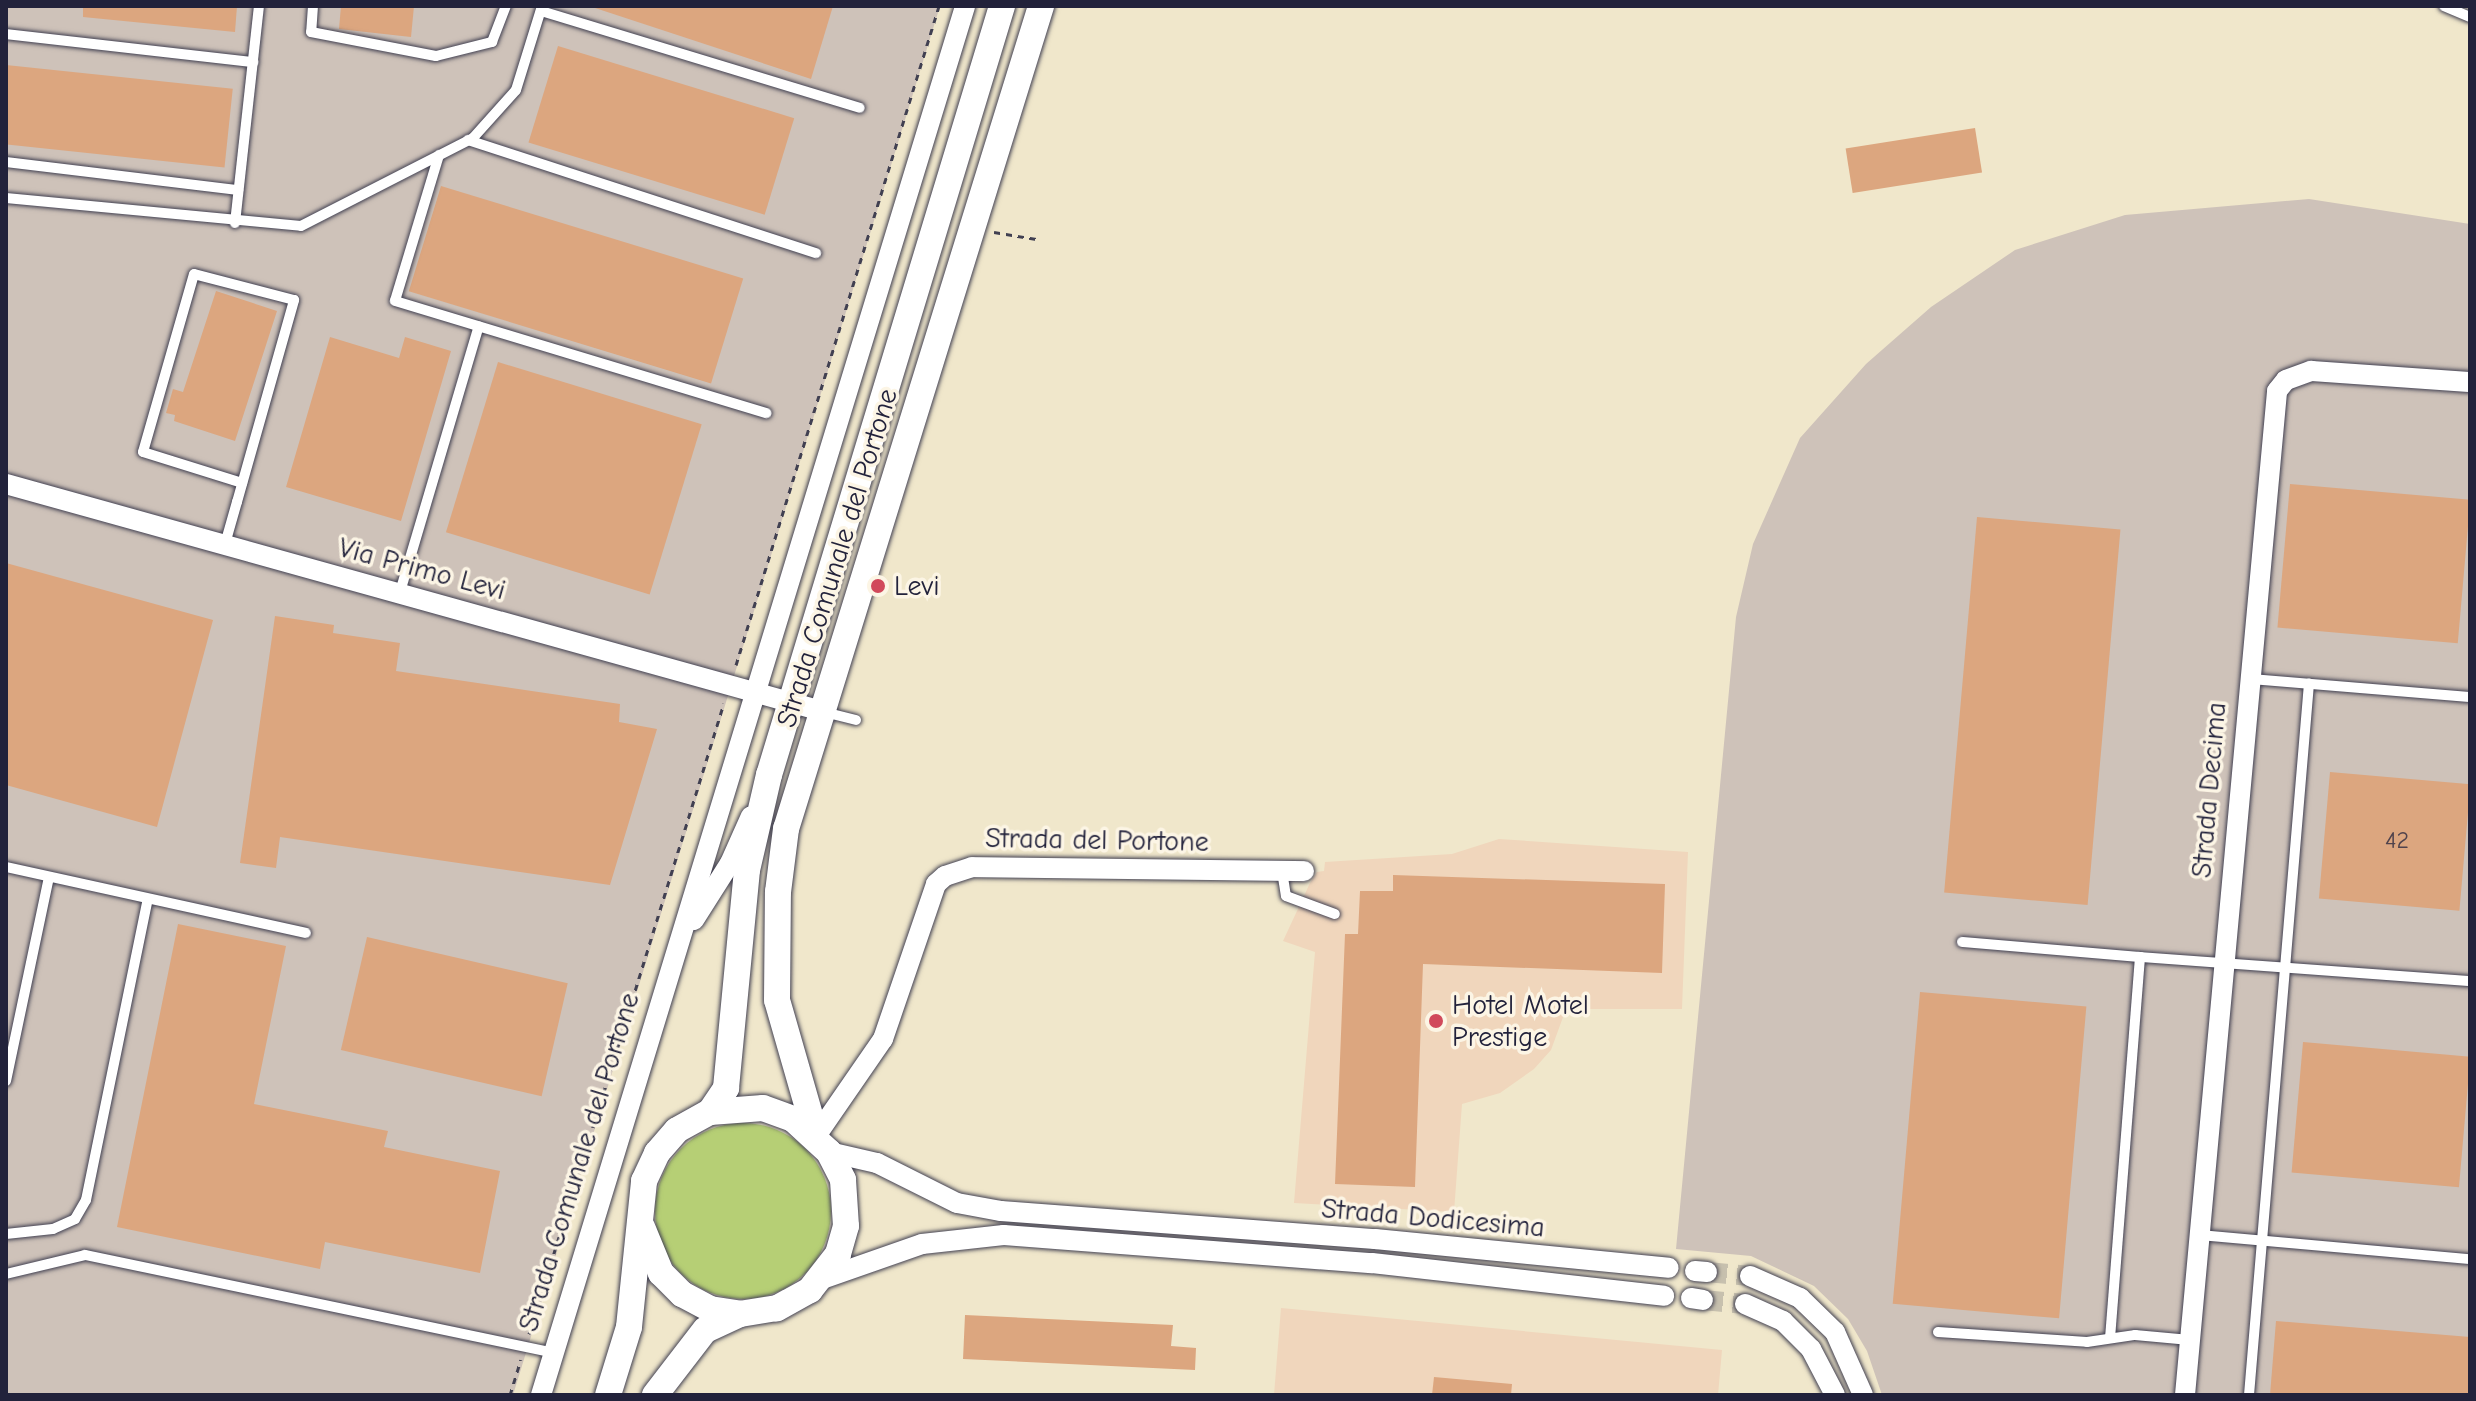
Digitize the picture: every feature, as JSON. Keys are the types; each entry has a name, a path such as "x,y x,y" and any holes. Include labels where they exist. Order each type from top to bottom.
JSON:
{"street":[{"name":"Strada Comunale del Portone","path":"541,1395 965,6"},
{"name":"Strada Comunale del Portone","path":"710,1112 726,1088 747,870 769,775 1002,6"},
{"name":"Strada Comunale del Portone","path":"822,1279 838,1254 847,1206 843,1180 822,1144 781,1025 775,961 786,829 1041,6"},
{"name":"Strada Decima","path":"2185,1395 2272,415 2286,380 2311,371 2342,370 2470,382"},
{"name":"Via Primo Levi","path":"6,484 822,711"},
{"name":"Strada Comunale del Portone","path":"678,947 730,863 769,775"},
{"name":"Strada del Portone","path":"822,1144 883,1039 936,884 945,876 972,867 1304,871"},
{"path":"608,1395 629,1327 644,1181 657,1153 677,1130 710,1112 763,1108 793,1119 822,1144"},
{"name":"Strada Dodicesima","path":"822,1144 877,1163 957,1203 1001,1211 1669,1268"},
{"path":"640,1220 661,1273 682,1294 710,1309 740,1314 777,1308 822,1279"},
{"path":"1190,1249 1192,1226"},
{"name":"Strada Dodicesima","path":"822,1279 922,1244 1004,1235 1190,1249 1664,1296"},
{"path":"1750,1276 1800,1298 1835,1332 1863,1395"},
{"path":"1745,1304 1783,1321 1811,1349 1835,1395"},
{"path":"655,1395 695,1339 740,1314"}],"lane":[{"path":"235,223 259,6"},
{"path":"313,6 311,32 436,56 492,42 506,6"},
{"path":"2444,6 2470,17"},
{"path":"6,198 235,223 301,226 468,140 516,90 542,8 860,108"},
{"path":"6,34 253,62"},
{"path":"468,140 816,253"},
{"path":"439,155 395,301 767,413"},
{"path":"6,162 238,190"},
{"path":"225,544 294,300 194,274 143,452 242,483"},
{"path":"400,592 479,326"},
{"path":"2248,678 2470,697"},
{"path":"2249,1395 2309,684"},
{"path":"822,711 856,720"},
{"path":"6,867 306,933"},
{"path":"1282,871 1286,896 1335,914"},
{"path":"6,1081 49,877"},
{"path":"6,1234 53,1229 75,1219 86,1200 148,899"},
{"path":"1962,942 2470,981"},
{"path":"2110,1338 2140,957"},
{"path":"2199,1235 2470,1259"},
{"path":"6,1274 85,1255 554,1353"},
{"path":"1938,1332 2087,1342 2110,1338 2190,1340"}],"path":[{"path":"1005,235 1036,239"}],"shaded area":[{"path":"6,6 940,6 513,1395 6,1395"},
{"path":"2309,199 2470,224 2470,1395 1882,1395 1867,1351 1848,1319 1814,1286 1751,1256 1676,1249 1736,617 1753,544 1800,438 1866,364 1931,307 2015,250 2125,215"},
{"name":"Hotel Motel Prestige","path":"1499,839 1688,852 1682,1009 1566,1009 1551,1050 1534,1069 1500,1093 1462,1104 1454,1212 1294,1203 1315,952 1283,941 1310,883 1317,872 1324,871 1325,862 1452,854"},
{"path":"1281,1308 1722,1350 1718,1395 1274,1395"}],"green space":[{"path":"743,1123 777,1130 805,1149 824,1177 831,1211 824,1245 805,1273 777,1292 743,1299 709,1292 681,1273 662,1245 655,1211 662,1177 681,1149 709,1130"}],"building":[{"path":"83,6 237,6 235,32 83,17"},
{"path":"341,6 414,6 411,37 339,29"},
{"path":"589,6 833,6 811,79"},
{"path":"558,46 794,118 765,215 528,143"},
{"path":"6,65 233,89 224,167 6,144"},
{"path":"1975,128 1982,172 1853,193 1846,148"},
{"path":"441,186 743,278 711,384 409,291"},
{"path":"216,291 277,311 235,441 174,421 175,415 166,413 173,389 183,392"},
{"path":"330,337 399,358 405,337 451,351 401,521 286,487"},
{"path":"498,362 702,424 650,594 446,532"},
{"path":"2290,484 2470,500 2458,643 2277,627"},
{"path":"1977,517 2120,530 2088,905 1944,893"},
{"path":"6,563 213,620 157,827 6,785"},
{"path":"275,616 334,625 333,633 400,643 396,671 620,704 619,722 657,729 610,885 280,837 276,868 240,863"},
{"path":"2330,772 2470,784 2459,911 2319,899"},
{"path":"1393,875 1665,884 1662,973 1423,964 1415,1187 1335,1184 1345,934 1358,934 1360,891 1393,891"},
{"path":"178,924 286,946 254,1104 388,1131 384,1147 500,1171 480,1273 325,1242 320,1269 117,1227"},
{"path":"367,937 568,983 542,1096 341,1050"},
{"path":"1920,992 2086,1007 2059,1318 1893,1304"},
{"path":"2303,1042 2470,1057 2459,1187 2292,1173"},
{"path":"965,1315 1173,1325 1171,1346 1196,1348 1195,1370 963,1359"},
{"path":"2276,1321 2470,1337 2470,1395 2270,1395"},
{"path":"1434,1377 1512,1384 1511,1395 1432,1395"}],"tunnel":[{"path":"1707,1272 1750,1276"},
{"path":"1703,1300 1745,1304"}],"place":[{"name":"Levi","path":"878,586"},
{"name":"Hotel Motel Prestige","path":"1436,1021"}]}
